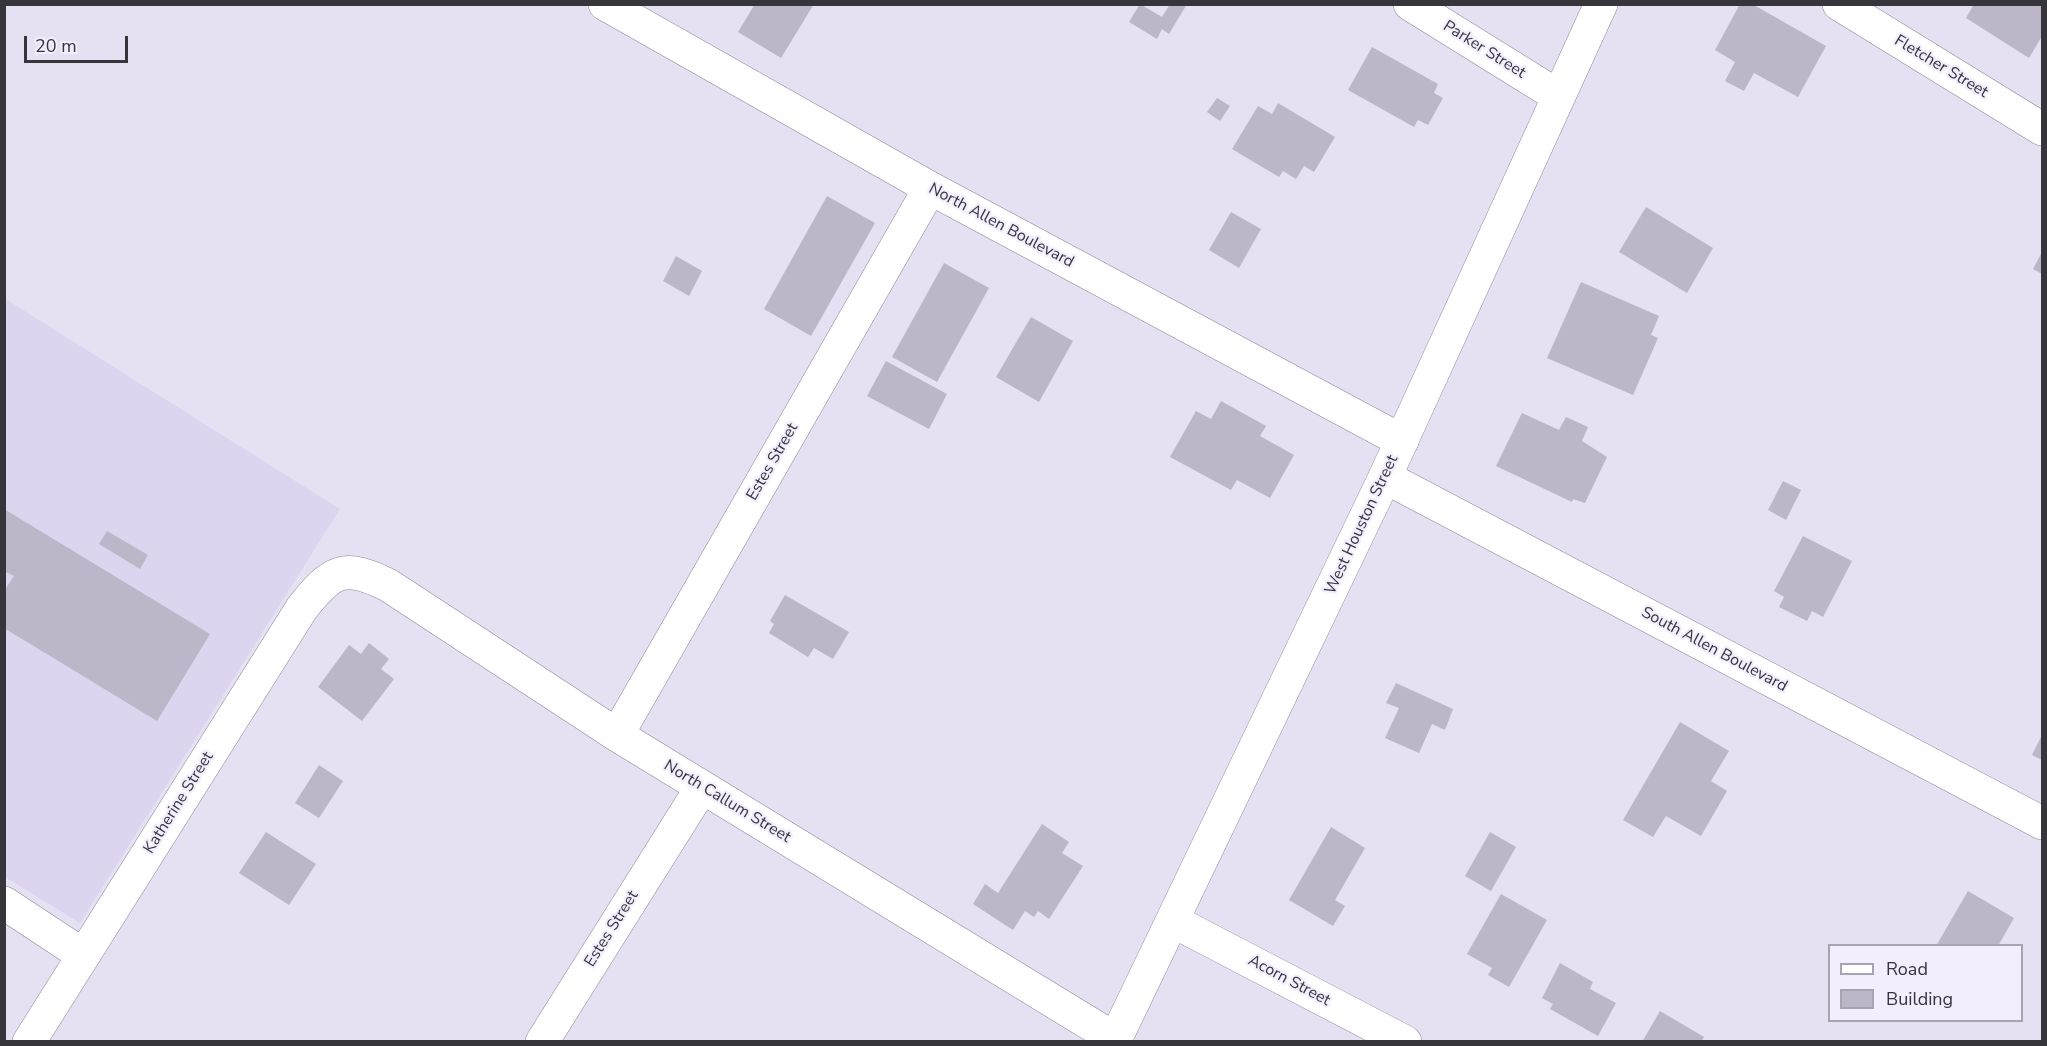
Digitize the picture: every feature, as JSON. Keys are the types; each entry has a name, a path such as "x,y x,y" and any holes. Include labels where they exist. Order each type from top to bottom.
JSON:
{"street":[{"name":"North Allen Boulevard","path":"605,4 930,188 1402,441"},
{"name":"Parker Street","path":"1410,4 1558,96"},
{"name":"West Houston Street","path":"1115,1040 1402,441 1601,4"},
{"name":"Fletcher Street","path":"1839,4 2043,129"},
{"name":"Estes Street","path":"616,735 930,188"},
{"name":"South Allen Boulevard","path":"1385,477 2043,823"},
{"name":"North Callum Street","path":"339,574 365,573 388,585 616,735 1115,1040"},
{"name":"Katherine Street","path":"28,1041 302,608 318,588 339,574"},
{"name":"Estes Street","path":"542,1041 702,787"},
{"path":"4,903 83,955"},
{"name":"Acorn Street","path":"1173,921 1405,1041"}],"shaded area":[{"path":"4,298 340,509 80,923 5,877"}],"building":[{"path":"755,4 814,4 781,58 738,32"},
{"path":"1140,4 1162,17 1170,4 1187,4 1169,34 1162,29 1157,39 1129,22"},
{"path":"1740,4 1752,4 1826,46 1798,97 1754,73 1744,91 1725,81 1735,62 1715,50"},
{"path":"1974,4 2042,4 2042,36 2029,58 1966,18"},
{"path":"1372,47 1438,84 1434,93 1443,98 1428,125 1418,120 1414,127 1348,90"},
{"path":"1217,98 1230,106 1220,121 1207,112"},
{"path":"1278,103 1335,137 1314,172 1304,166 1296,179 1283,171 1279,177 1232,149 1258,106 1272,114"},
{"path":"827,196 875,223 811,336 764,309"},
{"path":"1646,207 1713,248 1687,293 1619,252"},
{"path":"1231,212 1261,229 1239,268 1209,250"},
{"path":"2042,252 2042,274 2033,269"},
{"path":"676,256 702,271 689,296 663,281"},
{"path":"944,263 989,288 937,382 892,357"},
{"path":"1581,282 1659,316 1651,335 1658,338 1633,395 1547,358"},
{"path":"1031,317 1073,341 1039,402 996,377"},
{"path":"886,361 947,394 929,429 867,396"},
{"path":"1221,401 1266,426 1260,436 1294,455 1270,498 1237,480 1231,490 1170,457 1196,411 1211,419"},
{"path":"1522,413 1559,430 1566,417 1588,427 1582,441 1607,457 1585,503 1573,499 1572,502 1496,466"},
{"path":"1783,481 1801,490 1786,520 1768,510"},
{"path":"4,509 210,634 157,721 4,628 4,591 14,576 4,571"},
{"path":"107,531 148,555 140,569 99,544"},
{"path":"1803,536 1852,561 1823,617 1812,611 1807,621 1779,607 1784,597 1774,591"},
{"path":"785,595 849,632 833,659 814,648 808,657 769,633 774,624 770,621"},
{"path":"369,643 389,659 381,669 394,679 362,721 318,687 349,645 361,654"},
{"path":"1396,683 1453,709 1445,730 1432,724 1419,753 1385,738 1399,708 1386,703"},
{"path":"1680,722 1729,751 1711,781 1727,791 1701,836 1666,816 1653,837 1623,820"},
{"path":"2042,735 2042,760 2032,755"},
{"path":"319,765 343,781 319,818 295,803"},
{"path":"1042,824 1069,842 1062,853 1083,866 1049,919 1038,911 1034,917 1025,911 1013,930 973,904 985,884 998,893"},
{"path":"1331,827 1365,848 1335,900 1345,906 1333,926 1289,900"},
{"path":"266,832 316,864 289,905 239,873"},
{"path":"1490,832 1516,847 1491,891 1465,876"},
{"path":"1968,891 2014,918 1999,944 1937,944"},
{"path":"1501,894 1547,920 1509,987 1488,975 1492,968 1467,954"},
{"path":"1560,963 1593,982 1590,989 1616,1003 1598,1036 1550,1009 1553,1004 1542,998"},
{"path":"1660,1011 1704,1037 1701,1042 1642,1042"}]}
